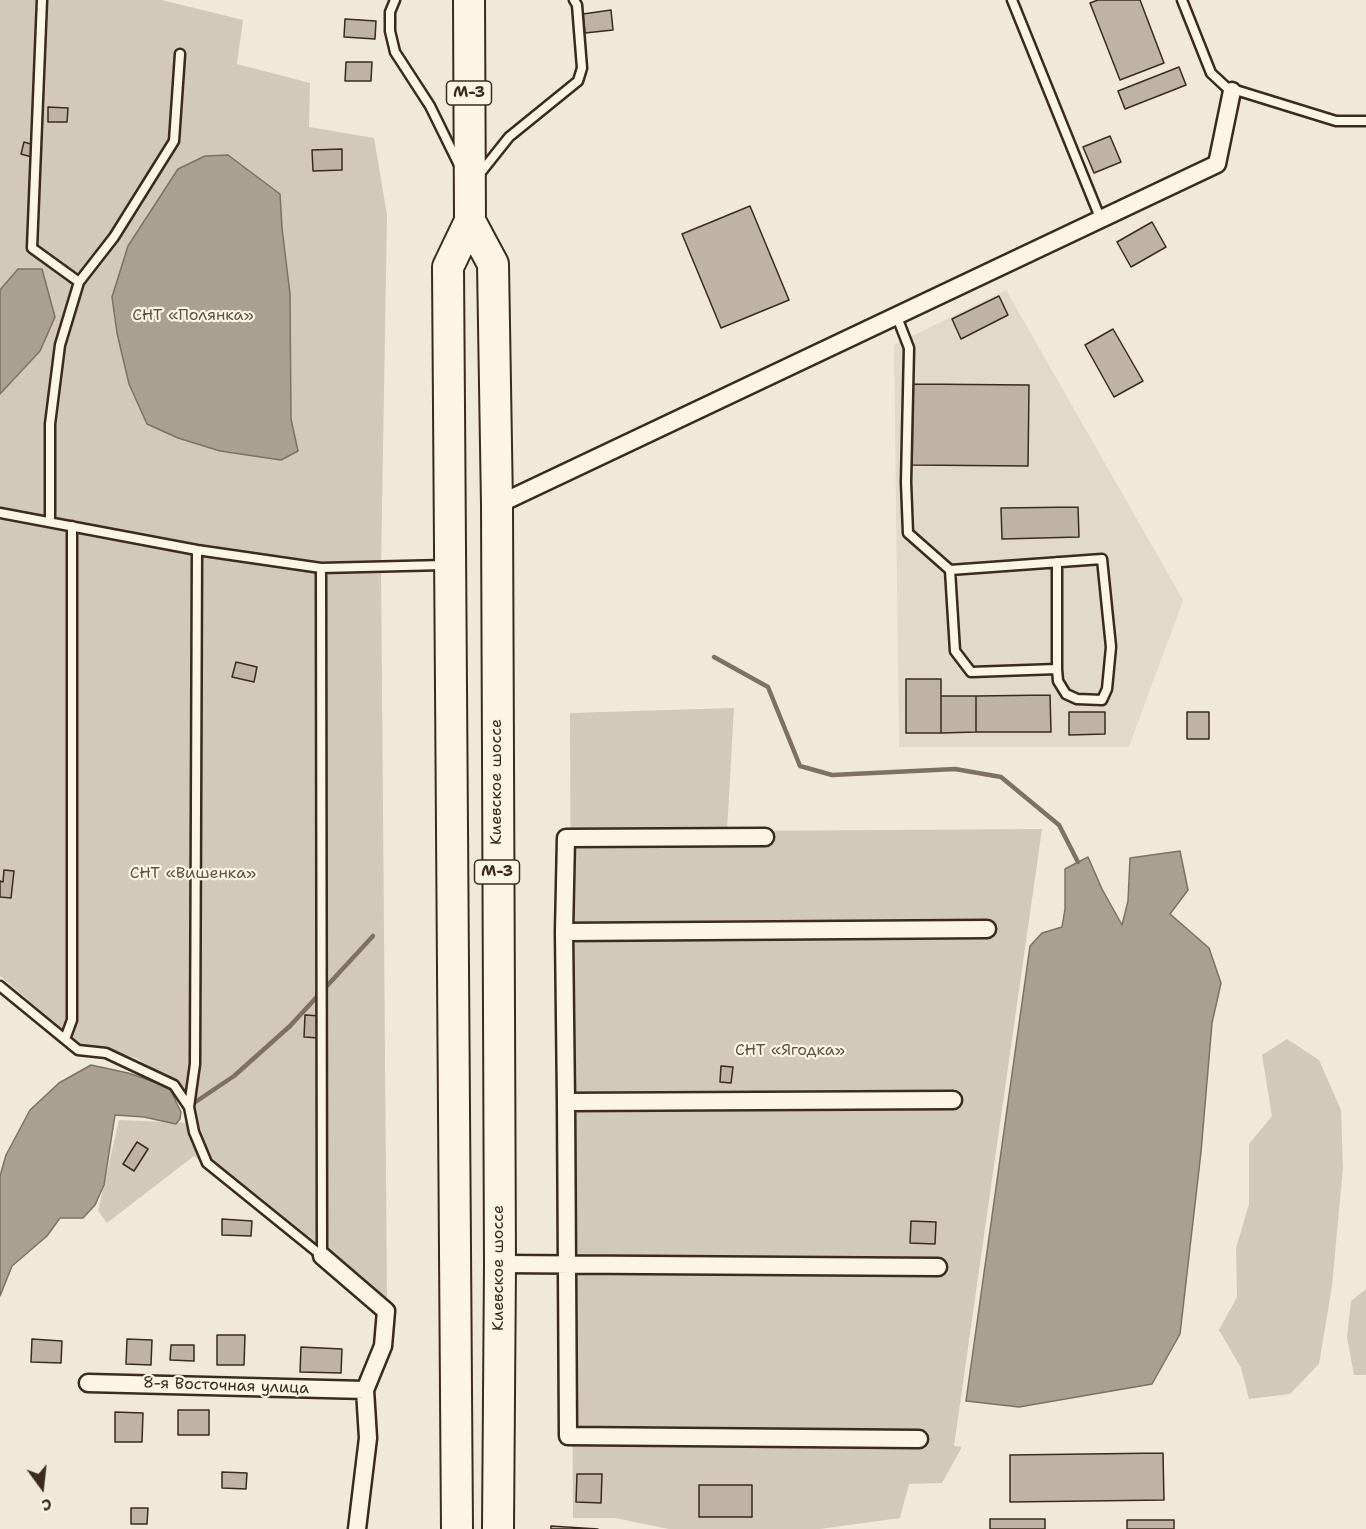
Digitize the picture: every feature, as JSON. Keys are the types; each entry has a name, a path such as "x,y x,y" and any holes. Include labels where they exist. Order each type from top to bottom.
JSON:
{"highway":[{"name":"Киевское шоссе","path":"457,1529 448,267 470,221 469,0"},
{"name":"Киевское шоссе","path":"470,221 493,264 497,505 500,1264 498,1529"}],"street":[{"path":"497,505 1217,165 1232,91"},
{"path":"765,837 566,838 564,932 568,1436 919,1439"},
{"path":"564,932 987,929"},
{"path":"566,1102 953,1100"},
{"path":"322,1256 386,1311 383,1346 365,1390 368,1438 357,1529"},
{"path":"500,1264 938,1267"},
{"name":"8-я Восточная улица","path":"88,1383 365,1390"}],"lane":[{"path":"42,0 32,248 79,282"},
{"path":"395,0 390,12 390,31 395,52 430,106 470,186 509,137 578,81 582,68 577,4 574,0"},
{"path":"1012,0 1101,221"},
{"path":"1182,0 1211,73 1232,91 1336,122 1366,121"},
{"path":"50,522 50,424 60,345 79,282 114,237 174,141 180,54"},
{"path":"897,317 909,348 906,482 908,533 950,570 956,651 971,672 1057,669"},
{"path":"0,513 197,550 321,568 451,565"},
{"path":"65,1039 72,1020 72,526"},
{"path":"197,550 195,1064 189,1107 194,1132 207,1163 322,1256"},
{"path":"950,570 1057,562 1102,559 1111,647 1107,688 1102,700 1077,699 1066,694 1058,681 1057,562"},
{"path":"321,568 322,1256"},
{"path":"0,986 78,1050 106,1053 174,1085 189,1107"}],"shaded area":[{"path":"228,155 280,194 290,294 291,419 298,451 281,460 220,451 178,438 147,424 129,384 117,333 112,297 128,246 178,169 205,156"},
{"path":"18,269 42,269 55,317 40,351 0,394 0,290"},
{"path":"1006,290 1183,600 1129,747 899,747 894,345"},
{"path":"1180,851 1188,890 1170,914 1209,948 1221,983 1212,1023 1201,1152 1180,1334 1152,1384 1019,1407 966,1401 1030,946 1042,933 1062,927 1065,909 1065,869 1088,857 1122,925 1128,901 1130,858"},
{"path":"91,1065 128,1073 169,1087 181,1112 180,1119 176,1124 144,1117 115,1115 104,1185 95,1205 83,1218 60,1218 47,1236 12,1266 0,1296 0,1176 6,1155 30,1110 59,1083"}],"green space":[{"path":"0,0 162,0 243,20 237,64 310,83 309,127 374,138 387,215 381,567 387,1298 194,1156 107,1223 98,1211 119,1120 193,1123 178,1083 136,1058 79,1044 0,976"},
{"name":"СНТ «Ягодка»","path":"734,708 727,831 1042,829 954,1446 962,1447 942,1483 909,1484 900,1518 820,1529 669,1529 615,1518 573,1518 570,713"},
{"path":"1287,1039 1319,1060 1341,1110 1343,1168 1332,1286 1319,1364 1290,1394 1249,1399 1241,1368 1219,1330 1237,1297 1236,1248 1249,1204 1249,1144 1272,1116 1262,1055"},
{"path":"1366,1289 1366,1375 1354,1375 1347,1337 1351,1301"}],"building":[{"path":"1098,0 1140,0 1164,63 1120,80 1090,3"},
{"path":"611,10 613,30 585,33 583,14"},
{"path":"345,19 376,21 375,39 344,37"},
{"path":"346,62 372,62 371,81 345,81"},
{"path":"1179,67 1186,85 1125,109 1118,91"},
{"path":"48,107 68,108 67,122 48,122"},
{"path":"1110,136 1121,162 1094,173 1083,147"},
{"path":"24,142 34,145 32,157 21,154"},
{"path":"342,149 342,170 313,171 312,150"},
{"path":"750,206 789,300 721,328 682,234"},
{"path":"1152,222 1166,247 1131,267 1117,242"},
{"path":"999,296 1008,315 961,339 952,319"},
{"path":"1113,329 1143,381 1114,397 1085,345"},
{"path":"913,384 1029,385 1028,466 912,465"},
{"path":"1078,507 1079,537 1002,539 1001,508"},
{"path":"236,662 257,667 254,682 232,677"},
{"path":"906,679 941,679 941,733 906,733"},
{"path":"1050,695 1051,732 976,732 976,696"},
{"path":"941,696 976,696 976,732 941,733"},
{"path":"1069,712 1105,712 1105,734 1069,735"},
{"path":"1187,712 1209,712 1209,739 1187,739"},
{"path":"4,870 14,871 11,898 0,897 0,881 3,882"},
{"path":"305,1015 321,1016 319,1038 304,1037"},
{"path":"721,1066 733,1067 731,1083 720,1082"},
{"path":"137,1142 148,1149 134,1171 123,1164"},
{"path":"222,1219 252,1221 251,1236 222,1235"},
{"path":"911,1221 936,1222 935,1244 910,1243"},
{"path":"217,1335 245,1335 244,1365 217,1365"},
{"path":"32,1339 62,1341 61,1363 31,1362"},
{"path":"127,1339 152,1340 151,1365 126,1364"},
{"path":"171,1345 194,1345 194,1361 170,1360"},
{"path":"301,1347 342,1349 341,1373 300,1372"},
{"path":"178,1410 209,1410 209,1435 178,1435"},
{"path":"115,1412 143,1413 142,1442 115,1442"},
{"path":"1163,1453 1164,1500 1010,1502 1010,1455"},
{"path":"222,1472 247,1473 246,1489 222,1488"},
{"path":"577,1474 602,1474 601,1503 576,1502"},
{"path":"699,1485 752,1485 752,1517 699,1517"},
{"path":"131,1508 148,1508 147,1524 131,1524"},
{"path":"990,1519 1045,1519 1045,1529 990,1529"},
{"path":"1127,1520 1174,1520 1174,1529 1127,1529"},
{"path":"551,1526 598,1529 551,1529"}],"waterway":[{"path":"714,657 768,687 800,766 832,775 955,769 1001,777 1059,825 1078,862"},
{"path":"191,1105 234,1076 290,1026 373,936"}],"park label":[{"name":"СНТ «Полянка»","path":"193,316"},
{"name":"СНТ «Вишенка»","path":"193,874"}]}
